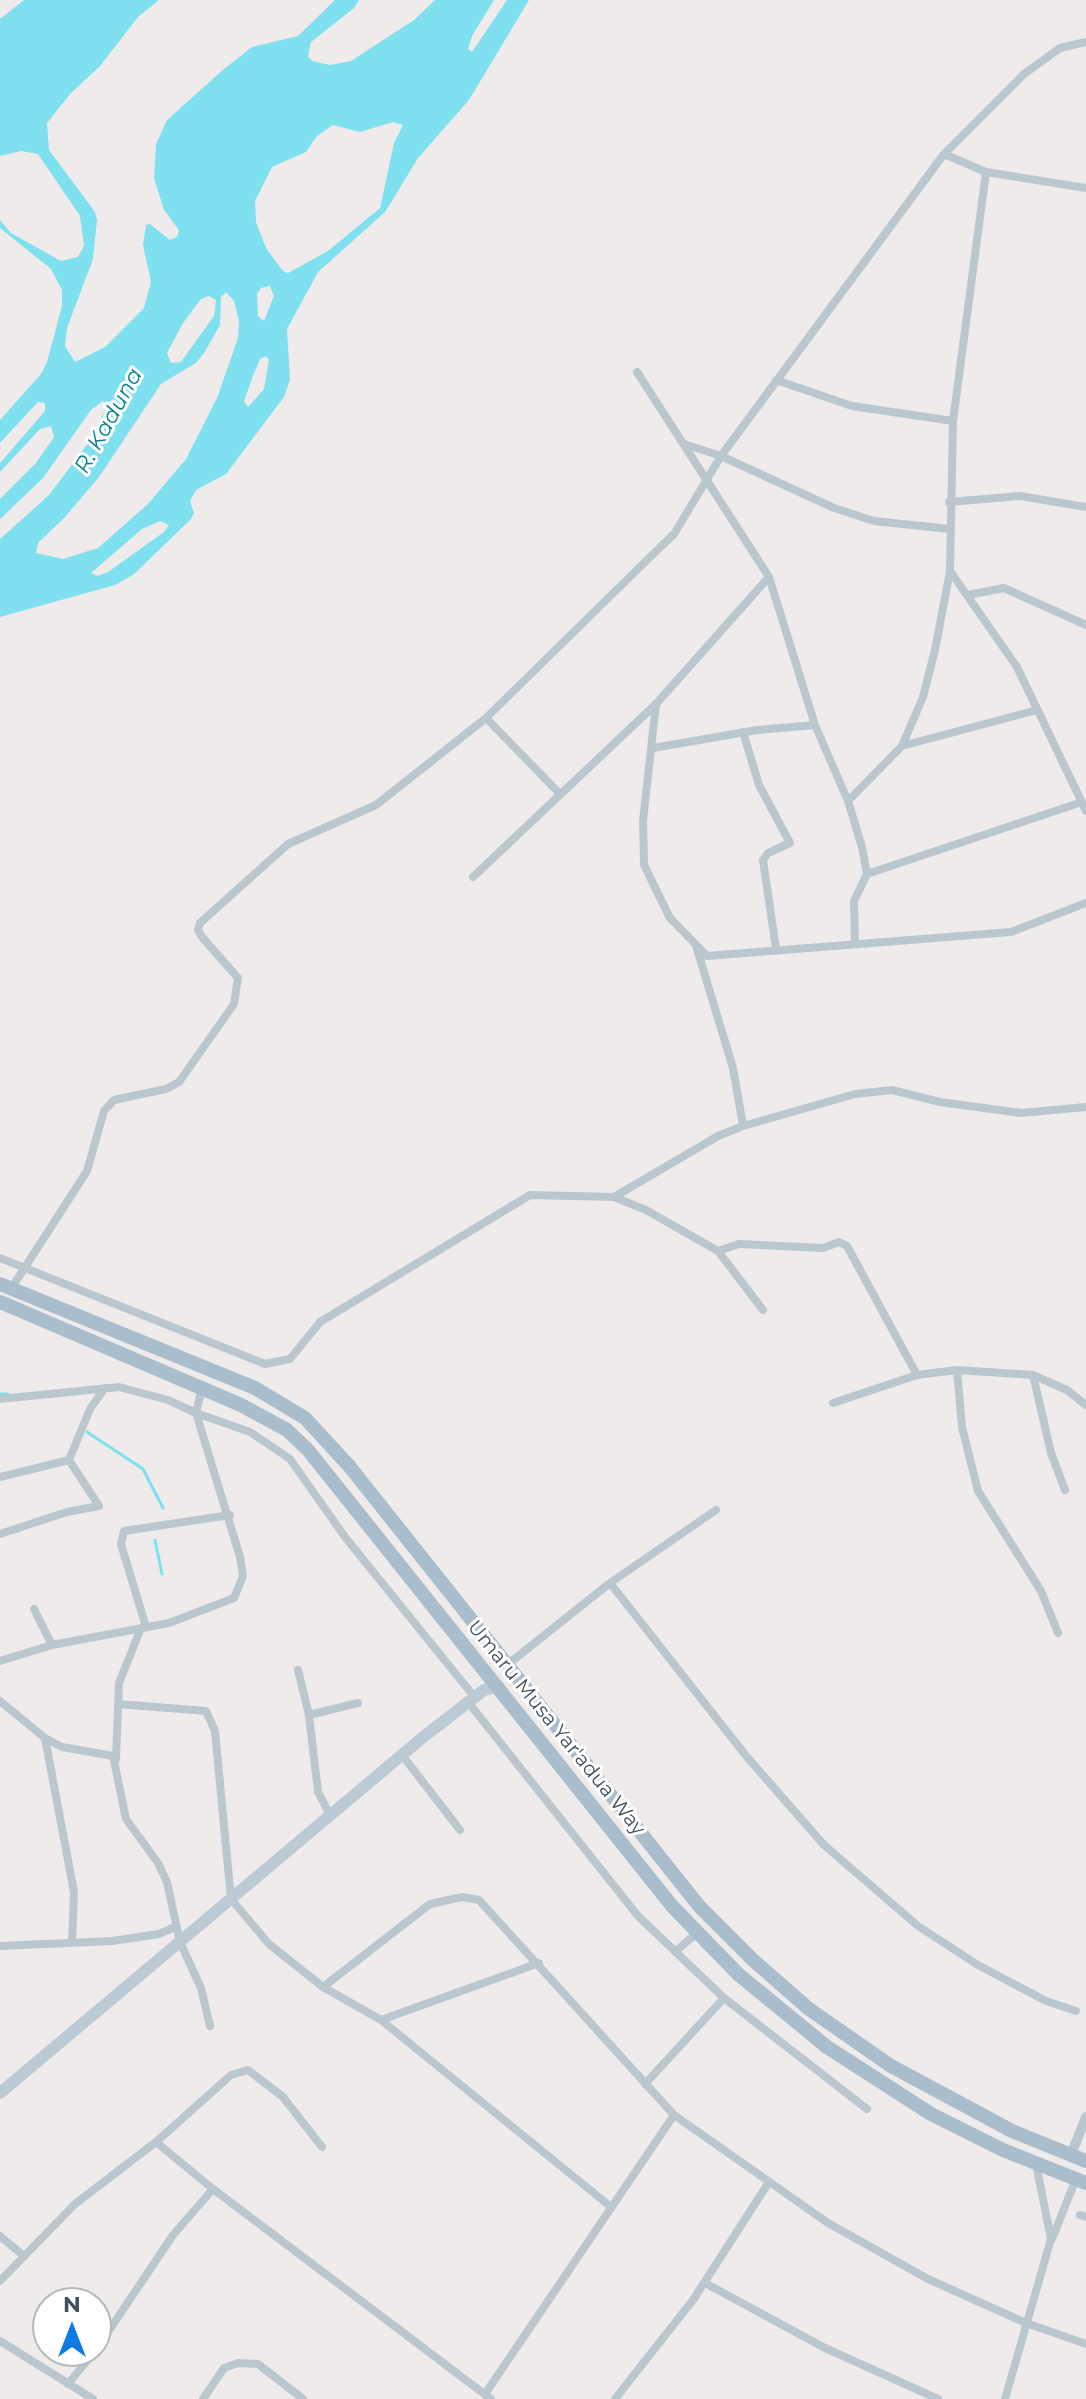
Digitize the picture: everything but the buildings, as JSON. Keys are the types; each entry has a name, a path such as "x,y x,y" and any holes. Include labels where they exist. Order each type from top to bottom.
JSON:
{"main road":[{"name":"Umaru Musa Yar'adua Way","path":"5,1287 255,1388 305,1418 350,1467 699,1906 809,2009 891,2066 952,2101 1086,2161"},
{"name":"Umaru Musa Yar'adua Way","path":"0,1302 202,1388 287,1430 308,1450 672,1906 738,1974 867,2075 931,2114 1036,2164 1081,2181"},
{"path":"0,2082 402,1755 470,1698 487,1674"},
{"path":"231,1894 407,1743 470,1698 498,1686"},
{"path":"0,2093 179,1934"}],"street":[{"path":"5,1287 26,1269 87,1171 104,1111 114,1100 166,1089 179,1082 234,1004 238,978 202,937 198,930 200,923 288,844 376,805 486,718 674,534 721,456 944,154 1024,74 1060,48 1086,42"},
{"path":"944,154 986,172 1086,188"},
{"path":"848,801 902,746 923,697 950,571 953,421 986,172"},
{"path":"637,372 769,577 815,725 848,801 867,874 854,901 855,944"},
{"path":"776,380 852,406 953,421"},
{"path":"684,444 721,456 834,508 874,521 950,529"},
{"path":"949,502 1020,496 1086,507"},
{"path":"867,874 1084,806 1017,667 950,571"},
{"path":"473,877 656,704 769,577"},
{"path":"968,595 1004,588 1086,625"},
{"path":"656,704 643,821 644,865 670,918 707,956 1011,932 1086,903"},
{"path":"902,746 943,738 1037,710"},
{"path":"486,718 559,793"},
{"path":"653,748 743,732 815,725"},
{"path":"743,732 759,785 790,843 768,853 763,860 776,949"},
{"path":"697,948 733,1068 743,1126"},
{"path":"614,1197 718,1136 855,1094 892,1090 940,1102 1021,1113 1086,1107"},
{"path":"0,1258 265,1364 290,1359 320,1322 526,1198 614,1197 646,1210 718,1251 763,1310"},
{"path":"718,1251 739,1244 823,1248 839,1242 847,1246 917,1375"},
{"path":"957,1370 962,1427 978,1491 1041,1591 1058,1633"},
{"path":"833,1403 917,1375 957,1370 1033,1375 1067,1390 1086,1405"},
{"path":"1033,1375 1051,1453 1065,1490"},
{"path":"69,1460 90,1409 105,1388"},
{"path":"0,1399 105,1388 137,1390 250,1432 290,1459 345,1537 638,1916 724,1998 867,2109"},
{"path":"0,1661 52,1645 201,1614 234,1598 243,1576 230,1515 196,1413 202,1388"},
{"path":"1,1474 69,1460"},
{"path":"0,1534 67,1512 99,1506 69,1460"},
{"path":"506,1665 610,1583 716,1510"},
{"path":"210,2026 201,1988 179,1934 158,1863 126,1819 115,1764 122,1671 144,1628 121,1544 124,1531 230,1515"},
{"path":"610,1583 747,1757 824,1845 918,1926 1019,1986 1076,2011"},
{"path":"34,1609 52,1645"},
{"path":"298,1670 309,1715 318,1792 328,1811"},
{"path":"0,1701 45,1738 62,1747 107,1753 115,1764"},
{"path":"309,1715 358,1703"},
{"path":"118,1704 193,1708 209,1715 215,1731 231,1894 269,1944 323,1987 381,2020 611,2207"},
{"path":"45,1738 74,1892 72,1943"},
{"path":"402,1755 460,1830"},
{"path":"323,1987 430,1904 462,1897 479,1900 674,2115 828,2223 928,2279 1025,2322 1086,2344"},
{"path":"676,1951 698,1932"},
{"path":"0,1946 179,1934"},
{"path":"381,2020 539,1963"},
{"path":"645,2084 724,1998"},
{"path":"0,2281 75,2204 156,2142 231,2075 248,2070 283,2097 322,2147"},
{"path":"156,2142 213,2189 488,2397 674,2115"},
{"path":"1071,2155 1086,2117"},
{"path":"1036,2164 1051,2239"},
{"path":"1005,2399 1051,2239 1081,2181"},
{"path":"615,2399 705,2283 769,2182"},
{"path":"112,2327 173,2235 213,2189"},
{"path":"0,2236 24,2256"},
{"path":"705,2283 825,2348 938,2399"},
{"path":"0,2341 93,2399"},
{"path":"203,2399 224,2368 238,2363 258,2364 303,2399"},
{"path":"68,2384 82,2367"}],"water":[{"name":"R. Kaduna","path":"24,0 159,0 138,17 100,66 71,93 47,123 49,150 95,212 97,220 93,259 67,328 65,346 75,362 105,347 144,308 151,282 143,245 146,225 150,224 170,240 177,237 179,230 164,210 154,178 156,144 167,120 224,69 252,47 298,36 335,0 359,0 354,8 311,42 308,56 312,61 330,65 351,61 414,20 435,0 494,0 472,36 468,49 472,52 507,0 529,0 469,100 418,158 385,212 318,272 287,329 290,380 284,397 226,474 196,490 190,501 194,513 191,519 133,575 115,585 0,617 0,539 49,495 89,442 108,405 103,401 91,410 43,478 0,519 0,499 36,463 54,437 51,426 40,429 0,472 0,463 45,411 45,403 38,402 0,443 0,420 41,374 47,362 62,306 62,290 51,269 0,228 0,220 11,233 61,261 78,257 84,246 80,216 38,154 21,151 0,156 0,19","holes":["393,122 403,125 394,143 380,208 328,251 288,273 283,271 266,248 256,222 255,201 272,167 306,152 317,136 333,125 360,132","270,286 274,296 264,321 258,316 257,294 261,288","226,292 234,301 239,321 238,338 217,398 186,459 148,504 98,548 63,559 36,553 38,543 99,477 161,384 196,363 220,325 221,297","209,296 216,300 214,316 181,362 171,363 167,353 183,323 201,299","266,356 269,360 264,389 248,407 244,401 260,359","160,521 169,525 164,532 108,572 98,576 91,573 142,529"]}],"waterway":[{"path":"0,1394 8,1394"},
{"path":"87,1432 143,1469 163,1508"},
{"path":"155,1540 162,1574"}]}
